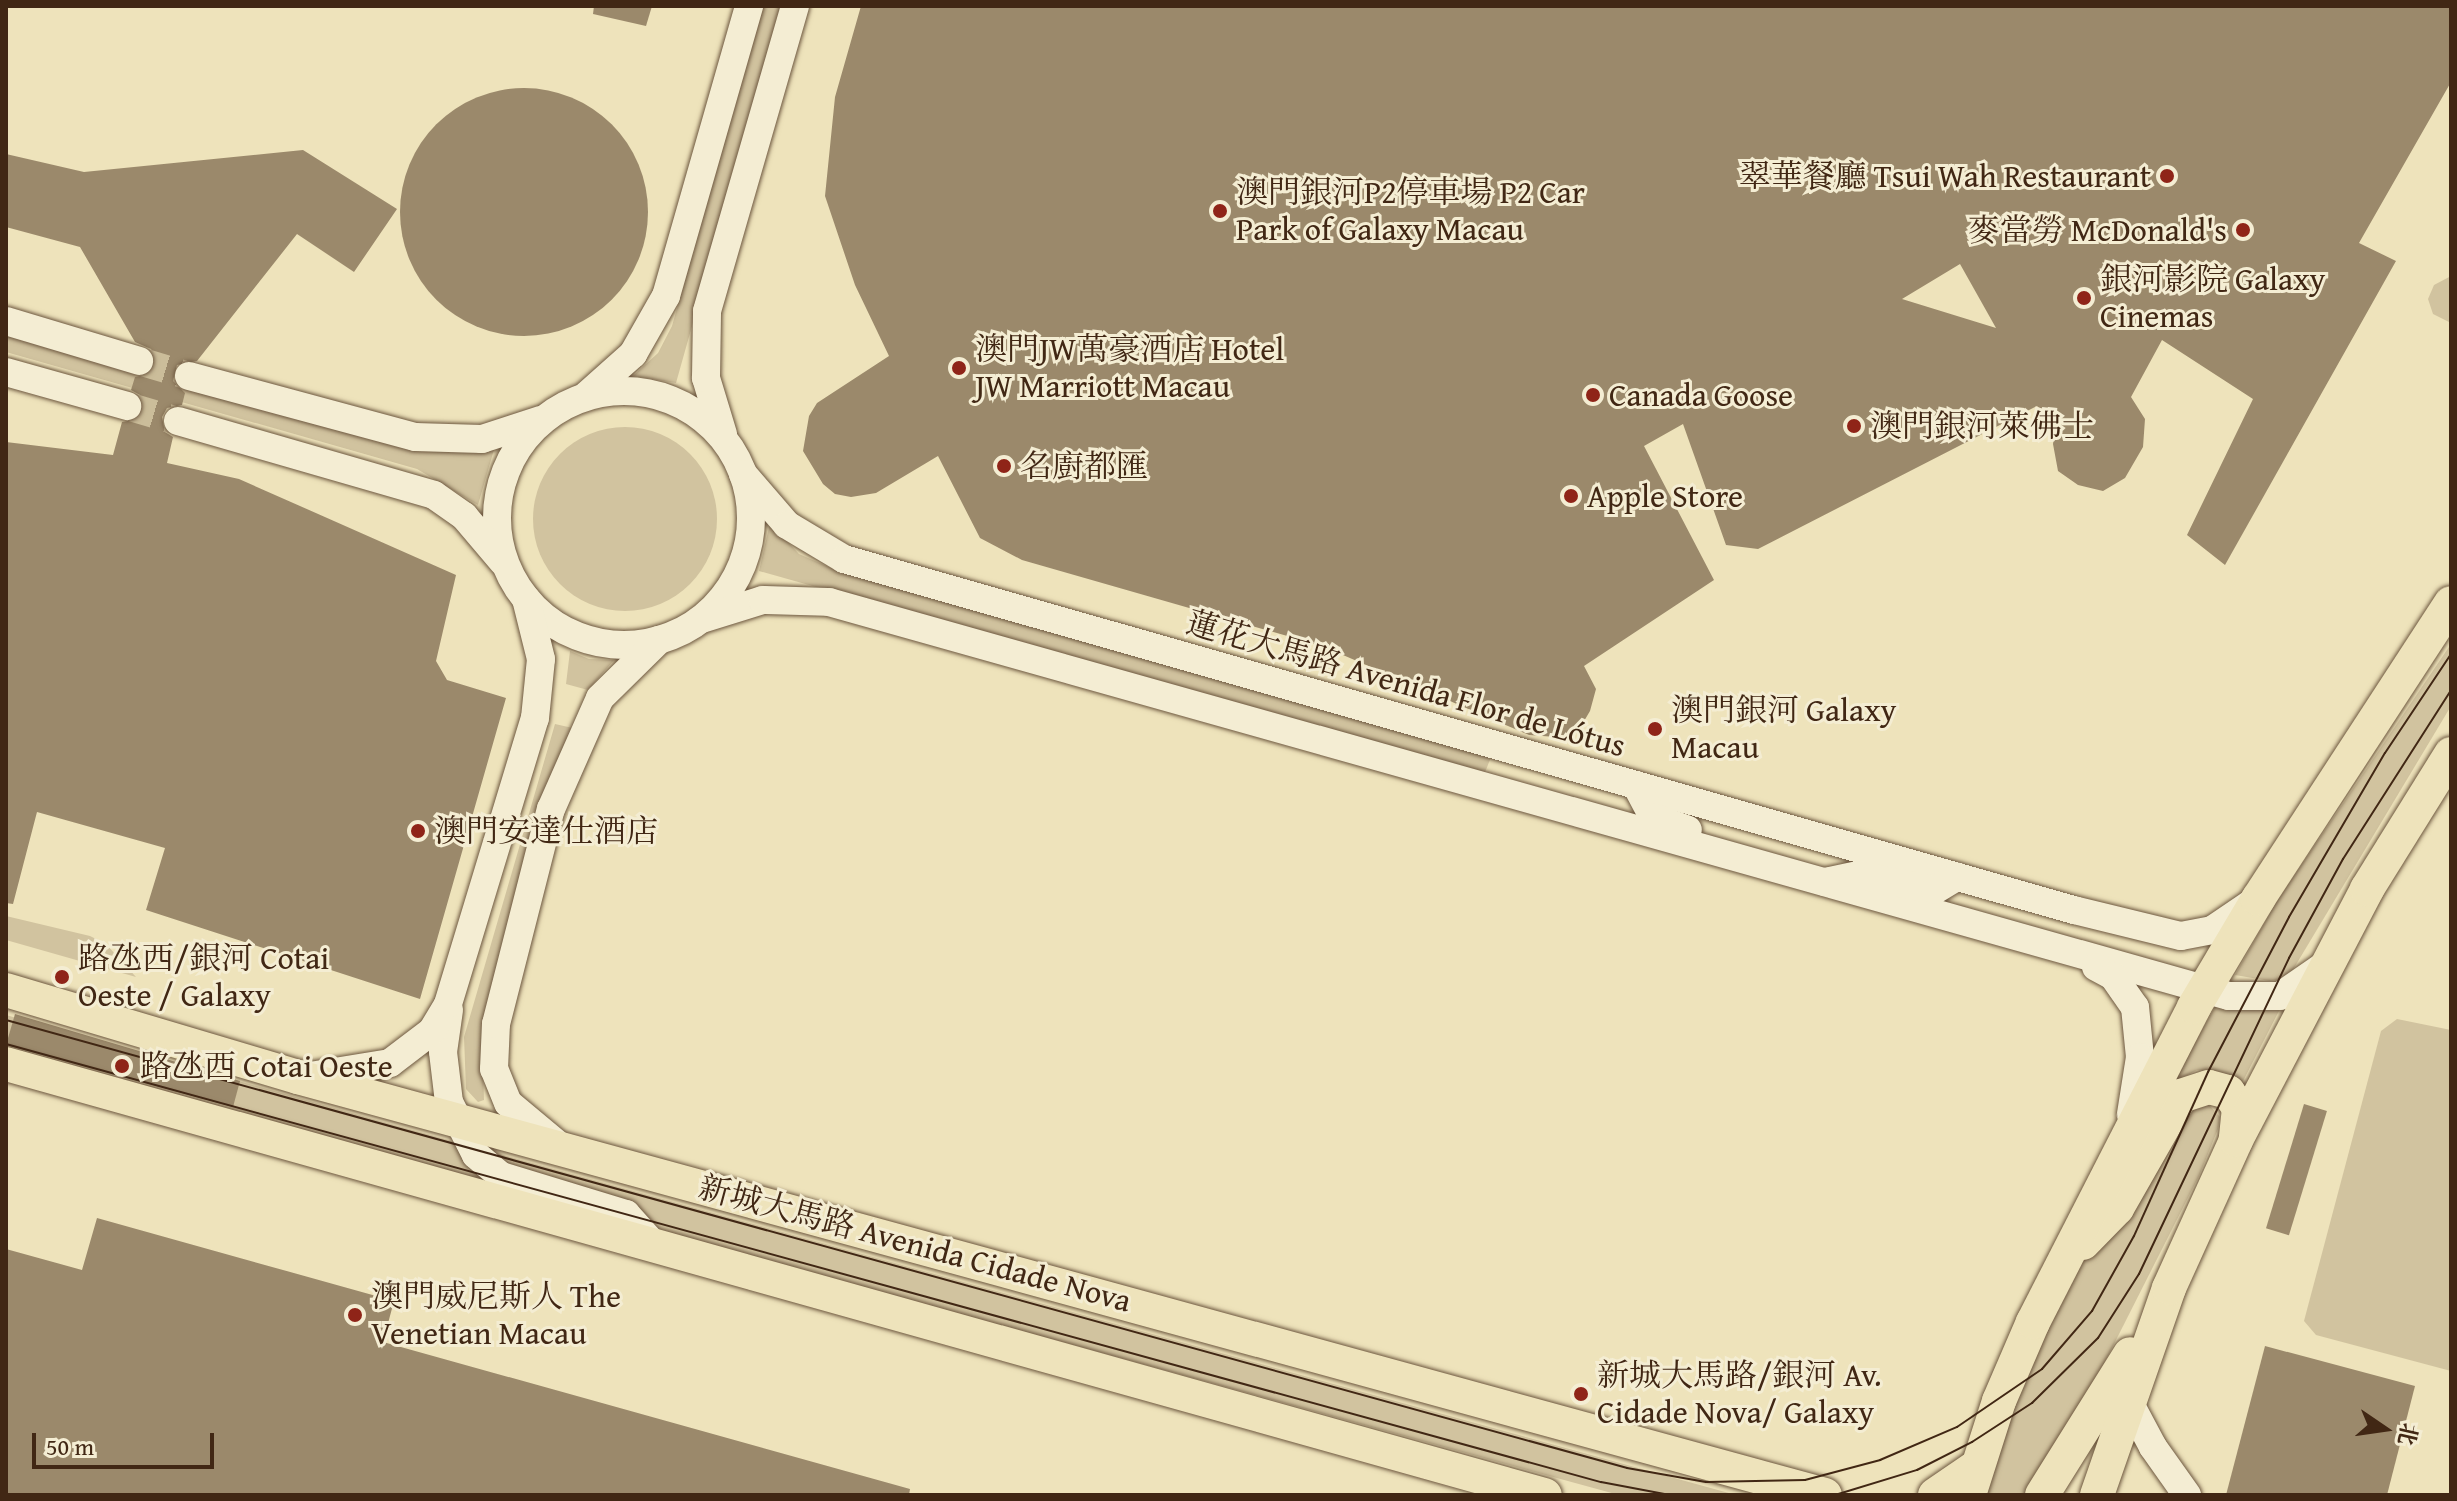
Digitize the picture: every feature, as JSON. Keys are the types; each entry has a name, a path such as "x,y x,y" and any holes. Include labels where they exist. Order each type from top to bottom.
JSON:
{"main road":[{"path":"1935,1495 1972,1481 1999,1401 2064,1259 2204,990 2258,899 2451,603"},
{"path":"2097,1495 2169,1288 2236,1140 2327,963 2400,832 2451,754"},
{"name":"新城大馬路 Avenida Cidade Nova","path":"6,990 298,1077 1825,1495"},
{"path":"6,1064 1545,1495"},
{"path":"2064,1259 2117,1208 2181,1096 2209,1087 2228,1092 2239,1108 2236,1140"},
{"path":"2042,1495 2169,1288"}],"street":[{"path":"189,376 415,437 482,439 547,418 583,398 633,354 666,296 749,6"},
{"path":"702,619 730,589 747,553 751,513 743,474 726,442 706,378 707,311 795,6"},
{"path":"6,321 139,361"},
{"path":"6,372 127,406"},
{"path":"583,398 628,390 662,397 693,411 726,442"},
{"path":"508,570 499,529 501,487 526,437 547,418"},
{"path":"178,421 434,495 487,539 526,599 536,631 541,685 458,979 443,1052 455,1119 476,1155 501,1176 615,1209 655,1246"},
{"name":"蓮花大馬路 Avenida Flor de Lótus","path":"743,474 787,525 844,559 1957,877 2167,935 2212,930 2258,899"},
{"path":"526,599 560,628 601,644 646,644 702,619 763,600 829,602 1802,880 2204,990 2240,998 2280,996 2327,963"},
{"path":"563,1148 508,1103 492,1049 551,809 600,698 662,637"},
{"path":"1636,785 1653,817 1765,852 1802,880 1859,875 1935,890 1957,877"},
{"path":"496,853 528,847 541,816 551,809"},
{"path":"2079,957 2113,976 2135,1007 2140,1057 2127,1135"},
{"path":"298,1077 390,1063 432,1031 458,979"},
{"path":"2128,1400 2153,1447 2187,1495"}],"shaded area":[{"path":"763,6 782,6 676,383 633,376 658,353 672,326"},
{"path":"2451,276 2451,323 2433,314 2428,299 2434,285"},
{"path":"6,331 419,450 470,453 495,446 478,505 417,469 6,352"},
{"path":"625,427 660,434 690,454 710,484 717,519 710,554 690,584 660,604 625,611 590,604 560,584 540,554 533,519 540,484 560,454 590,434"},
{"path":"770,523 799,554 831,568 1491,757 1484,775 759,571"},
{"path":"2451,644 2451,706 2288,978 2270,981 2235,975 2277,901"},
{"path":"570,651 589,659 614,660 588,690 566,684"},
{"path":"555,724 577,729 482,1040 484,1100 478,1102 466,1089 464,1037"},
{"path":"6,916 90,936 106,944 136,977 6,940"},
{"path":"2215,1007 2281,1007 2241,1085 2221,1073 2197,1070 2171,1084"},
{"path":"6,1015 1736,1495 1619,1495 146,1090 6,1049"},
{"path":"2397,1019 2451,1030 2451,1371 2316,1335 2304,1321 2381,1031"},
{"path":"2188,1103 2209,1105 2220,1117 2218,1129 2199,1176 2073,1425 2025,1495 1983,1495 1996,1447 2063,1283"}],"building":[{"path":"594,6 652,6 646,26 593,14"},
{"path":"861,6 2451,6 2451,82 2359,243 2396,261 2225,565 2187,535 2253,399 2162,340 2131,397 2145,419 2143,447 2125,478 2103,491 2078,485 2058,471 2053,444 2056,424 2037,406 1758,549 1726,545 1683,424 1644,446 1714,580 1584,666 1596,689 1590,711 1577,733 1556,737 1529,735 1322,646 1022,560 980,538 938,456 876,493 851,497 835,494 823,484 803,451 809,416 817,403 889,356 855,285 825,196 835,97","holes":["1960,264 1996,328 1902,299"]},
{"path":"524,88 571,98 593,109 612,124 627,143 638,165 648,212 638,259 627,281 612,300 593,315 571,326 524,336 477,326 455,315 436,300 421,281 410,259 400,212 410,165 421,143 436,124 455,109 477,98"},
{"path":"303,150 397,209 354,272 297,234 197,361 177,365 173,381 185,393 182,405 167,408 162,417 165,432 173,437 167,463 239,479 456,575 436,661 447,680 506,698 420,999 146,910 165,848 37,812 13,904 6,903 6,442 113,455 122,422 138,419 143,410 140,395 131,390 135,377 150,374 156,358 151,349 135,342 80,247 6,227 6,154 84,172"},
{"path":"15,1014 240,1081 233,1107 6,1045"},
{"path":"2304,1104 2327,1111 2289,1235 2266,1228"},
{"path":"97,1218 394,1301 383,1342 910,1489 909,1495 6,1495 6,1249 82,1270"},
{"path":"2265,1346 2415,1386 2387,1495 2226,1495"}],"tunnel":[{"path":"139,361 189,376"},
{"path":"127,406 178,421"}],"tram line":[{"path":"6,1020 1627,1468 1706,1482 1805,1480 1880,1460 1957,1427 2042,1369 2092,1311 2134,1236 2208,1072 2289,917 2385,753 2451,654"},
{"path":"1835,1495 1917,1470 1972,1442 2032,1403 2098,1338 2139,1274 2289,958 2343,859 2451,690"},
{"path":"6,1044 1601,1482 1670,1495"}],"place":[{"name":"翠華餐廳 Tsui Wah Restaurant","path":"2167,176"},
{"name":"澳門銀河P2停車場 P2 Car Park of Galaxy Macau","path":"1220,211"},
{"name":"麥當勞 McDonald's","path":"2243,230"},
{"name":"銀河影院 Galaxy Cinemas","path":"2084,298"},
{"name":"澳門JW萬豪酒店 Hotel JW Marriott Macau","path":"959,368"},
{"name":"Canada Goose","path":"1593,395"},
{"name":"澳門銀河萊佛士","path":"1854,426"},
{"name":"名廚都匯","path":"1004,466"},
{"name":"Apple Store","path":"1571,496"},
{"name":"澳門銀河 Galaxy Macau","path":"1655,729"},
{"name":"澳門安達仕酒店","path":"418,831"},
{"name":"路氹西/銀河 Cotai Oeste / Galaxy","path":"62,977"},
{"name":"路氹西 Cotai Oeste","path":"122,1066"},
{"name":"澳門威尼斯人 The Venetian Macau","path":"355,1315"},
{"name":"新城大馬路/銀河 Av. Cidade Nova/ Galaxy","path":"1581,1394"}]}
